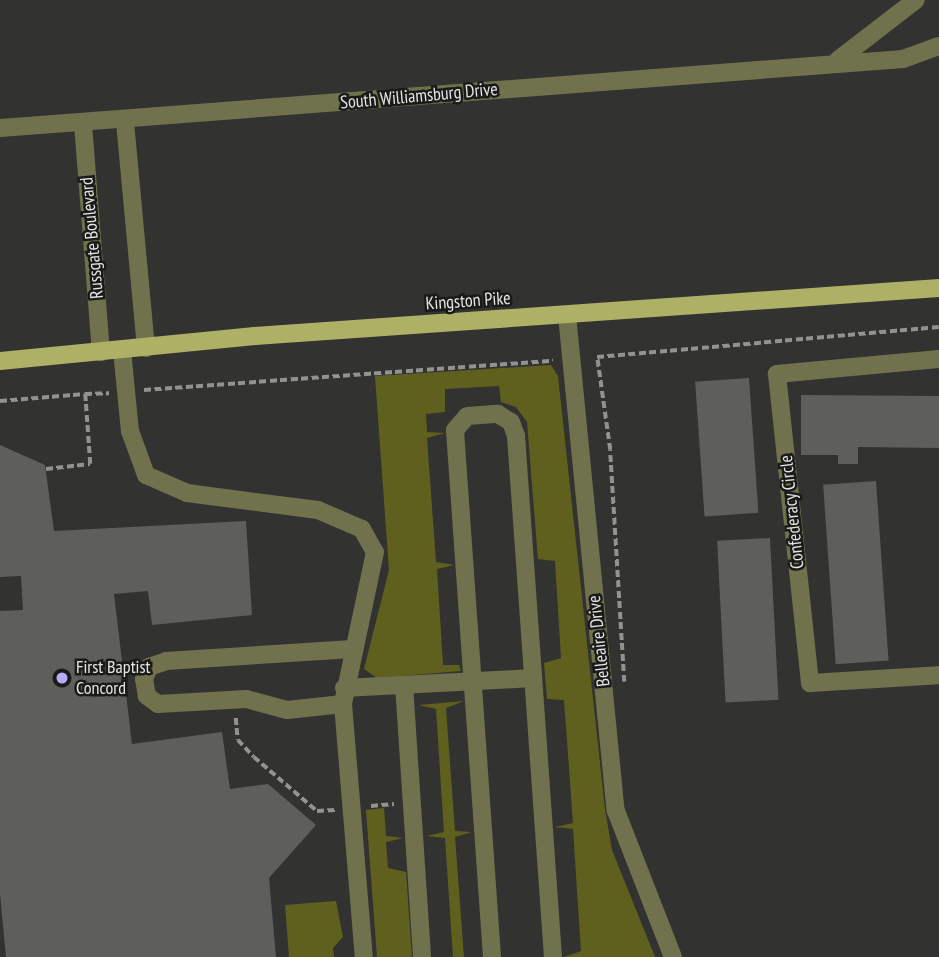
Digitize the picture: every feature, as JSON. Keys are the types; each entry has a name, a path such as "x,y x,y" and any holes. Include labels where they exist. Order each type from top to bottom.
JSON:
{"main road":[{"name":"Kingston Pike","path":"0,361 939,288"}],"street":[{"path":"838,60 916,0"},
{"name":"South Williamsburg Drive","path":"0,128 125,122 838,60 903,59 939,46"},
{"path":"125,122 146,348"},
{"name":"Russgate Boulevard","path":"83,124 101,352"},
{"name":"Belleaire Drive","path":"567,315 616,811 673,957"},
{"path":"122,350 130,431 146,475 187,493 318,510 362,529 375,552 344,696 363,957"},
{"name":"Confederacy Circle","path":"939,359 777,374 810,683 939,674"},
{"path":"492,957 454,430 467,416 498,414 511,422 516,436 553,957"},
{"path":"353,649 166,661 149,667 144,679 146,696 158,704 246,699 287,710 404,685 533,678"},
{"path":"404,685 422,957"}],"path":[{"path":"0,401 597,357 939,327"},
{"path":"597,357 610,450 625,686"},
{"path":"46,468 90,464 85,394"},
{"path":"235,716 243,746 317,811 412,802"}],"shaded area":[{"path":"551,365 558,376 605,809 612,850 655,957 564,957 581,951 573,829 555,827 573,823 564,700 547,699 544,663 561,658 555,561 538,559 527,422 516,407 501,402 499,386 445,389 445,412 426,414 427,432 445,433 427,438 436,562 454,565 437,569 443,665 459,665 461,671 377,678 364,669 389,570 375,376"},
{"path":"464,701 446,708 455,831 472,832 455,837 464,957 453,957 445,838 427,836 444,832 436,709 419,705"},
{"path":"384,808 386,836 403,838 386,842 388,868 406,872 412,957 377,957 366,810"},
{"path":"336,901 343,937 333,948 334,957 289,957 285,905"}],"building":[{"path":"749,378 758,513 705,516 695,382"},
{"path":"801,395 939,396 939,448 858,447 858,464 838,464 838,455 801,455"},
{"name":"First Baptist Concord","path":"0,445 45,465 54,531 246,521 252,615 152,625 148,591 114,594 132,744 222,732 230,789 268,784 316,825 269,878 276,957 6,957 0,894 0,611 23,610 21,576 0,577"},
{"path":"876,481 889,661 836,664 823,485"},
{"path":"770,538 778,700 726,703 717,541"}],"place":[{"name":"First Baptist Concord","path":"62,678"}]}
